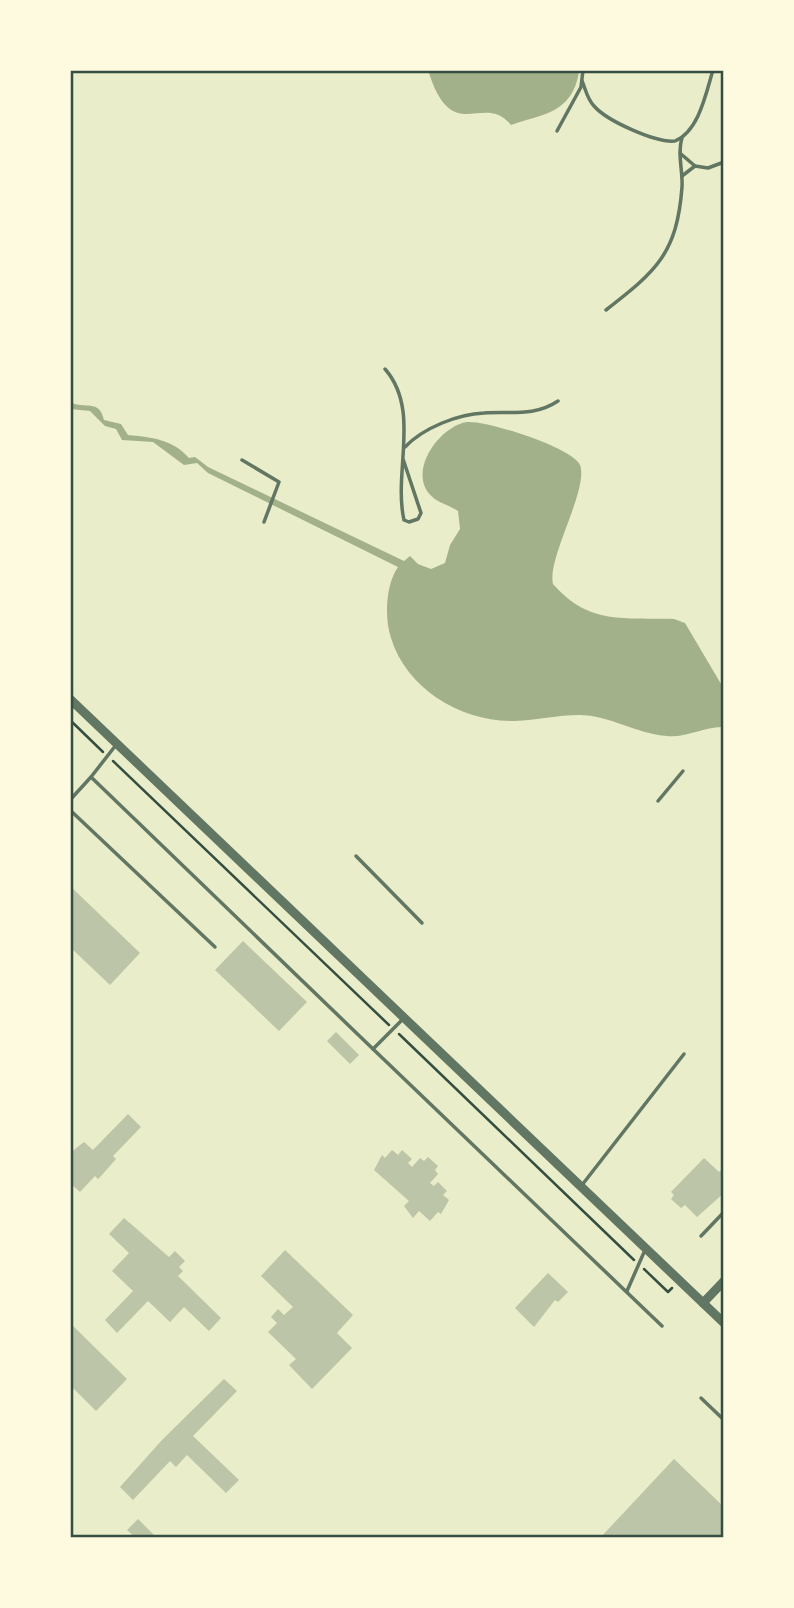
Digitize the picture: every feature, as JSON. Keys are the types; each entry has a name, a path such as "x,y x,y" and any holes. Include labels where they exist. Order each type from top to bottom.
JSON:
{"street":[{"path":"70,699 724,1323"},
{"path":"703,1303 724,1281"}],"lane":[{"path":"557,131 582,81 583,70"},
{"path":"606,310 652,274 667,251 680,209 682,138 699,111 713,70"},
{"path":"582,81 587,97 603,115 669,142 695,166 708,168 724,162"},
{"path":"669,142 682,138"},
{"path":"682,176 695,166"},
{"path":"385,369 401,400 404,449 403,459 401,502 404,520 409,522 421,513 403,459"},
{"path":"404,449 415,439 449,421 474,414 537,411 558,401"},
{"path":"242,460 277,480 279,490 264,522"},
{"path":"70,800 117,744"},
{"path":"658,801 683,771"},
{"path":"91,777 662,1326"},
{"path":"70,810 215,947"},
{"path":"356,856 422,923"},
{"path":"373,1049 404,1018"},
{"path":"581,1186 684,1054"},
{"path":"701,1236 724,1212"},
{"path":"626,1292 646,1248"},
{"path":"701,1398 724,1420"}],"path":[{"path":"70,720 668,1292 680,1281"}],"shaded area":[{"path":"428,70 579,72 570,96 563,104 554,110 511,125 500,116 490,113 457,113 447,107 437,93"},
{"path":"70,402 95,407 102,413 104,420 121,424 128,435 168,443 189,458 195,457 208,467 404,561 410,556 418,564 431,569 445,563 450,545 460,529 458,511 434,498 423,481 426,459 439,439 457,425 467,422 492,425 546,443 574,458 580,465 581,476 579,490 556,558 553,584 580,607 594,613 623,618 674,619 685,623 724,689 724,727 667,736 590,716 495,720 457,709 423,687 399,657 391,638 387,601 398,567 208,473 197,463 184,465 153,442 122,440 116,429 105,426 90,411 70,409"}],"building":[{"path":"70,886 140,953 110,985 70,947"},
{"path":"243,941 307,1002 279,1031 215,970"},
{"path":"336,1032 359,1055 350,1064 327,1041"},
{"path":"128,1114 141,1127 113,1156 116,1159 101,1176 98,1179 95,1176 80,1192 70,1183 70,1153 84,1142 93,1150"},
{"path":"392,1150 398,1155 402,1150 412,1159 408,1163 412,1167 420,1158 424,1161 428,1157 438,1166 435,1170 438,1174 430,1183 434,1186 438,1182 447,1191 443,1195 449,1200 441,1214 438,1212 430,1221 419,1211 413,1218 404,1206 409,1201 374,1170 382,1155 385,1158"},
{"path":"704,1158 719,1172 724,1167 724,1193 697,1217 685,1205 681,1208 671,1199 674,1195 671,1192"},
{"path":"124,1218 169,1257 175,1251 185,1261 179,1267 183,1271 178,1276 221,1318 209,1331 184,1307 170,1322 148,1301 117,1333 105,1320 133,1291 112,1271 129,1253 109,1234"},
{"path":"285,1250 353,1315 337,1333 352,1348 312,1389 289,1365 296,1359 268,1332 277,1323 271,1317 278,1309 284,1315 293,1307 261,1276"},
{"path":"548,1273 568,1292 558,1302 555,1300 534,1327 515,1308"},
{"path":"70,1323 127,1379 96,1411 70,1385"},
{"path":"224,1379 237,1391 193,1436 239,1480 226,1493 187,1455 176,1467 170,1461 133,1500 120,1487 162,1440"},
{"path":"674,1459 724,1507 724,1538 600,1538"},
{"path":"138,1519 154,1535 151,1538 136,1538 127,1530"}]}
